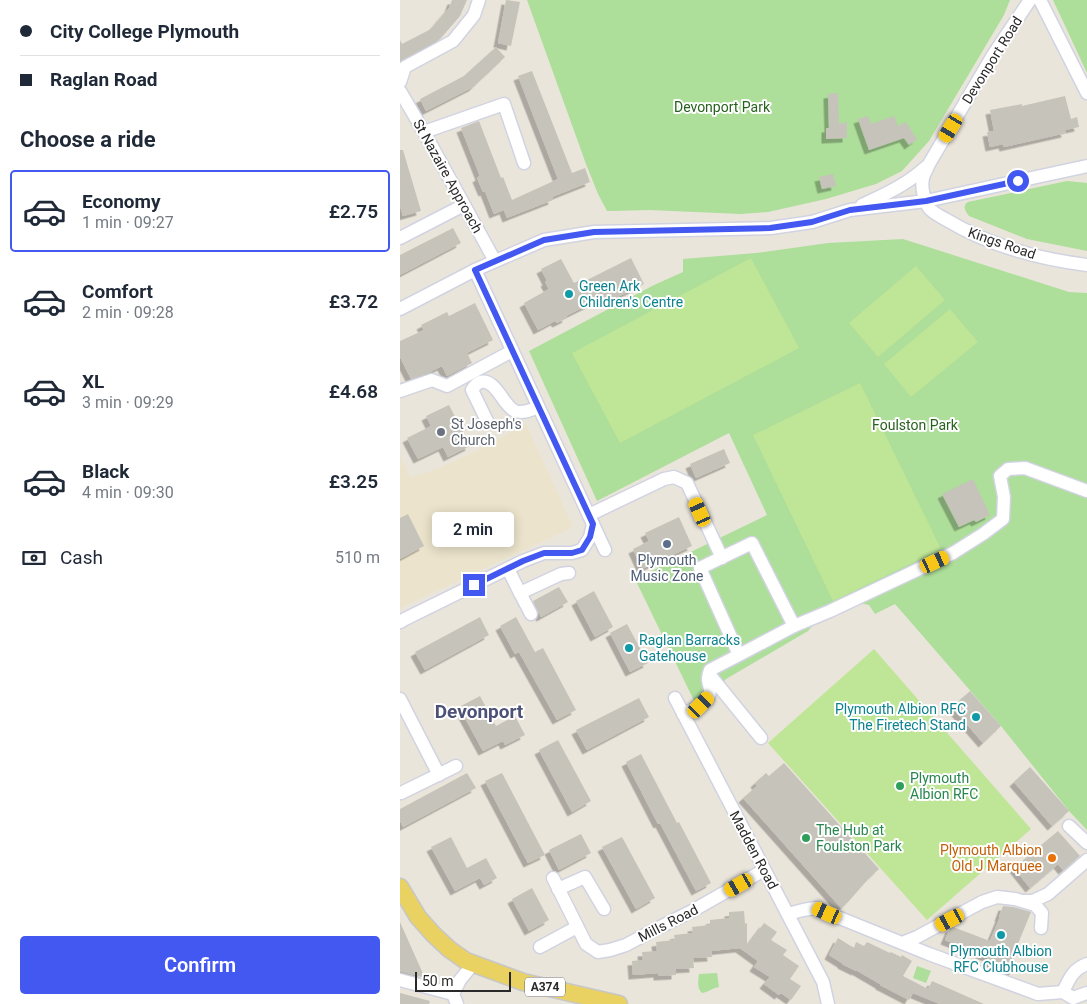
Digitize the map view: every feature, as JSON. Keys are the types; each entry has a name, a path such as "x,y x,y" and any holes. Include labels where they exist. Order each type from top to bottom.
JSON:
{"main road":[{"name":"A374","path":"400,887 418,918 433,934 466,961 523,982 619,1004"}],"street":[{"path":"400,82 405,67 453,41 474,15 480,0"},
{"name":"Devonport Road","path":"926,201 923,179 929,164 993,55 1030,0"},
{"path":"1040,0 1087,93"},
{"name":"St Nazaire Approach","path":"400,90 495,261"},
{"path":"424,132 504,104 524,163"},
{"path":"400,309 475,270 544,240 594,232 770,228 812,222 850,210 894,190 914,178 929,164"},
{"path":"850,210 926,201 1087,166"},
{"name":"Kings Road","path":"926,201 931,210 969,232 993,242 1064,262 1087,265"},
{"path":"400,238 464,205"},
{"path":"475,270 605,550"},
{"path":"400,391 432,380 447,386 512,351"},
{"path":"488,423 472,390 473,386 481,382 487,382 494,386 510,408 516,411 525,412 538,407"},
{"path":"683,714 701,705 708,698 710,691 707,680 710,670 794,626 830,612 953,553 1003,519 1004,497 1000,476 1008,469 1025,468 1087,491"},
{"path":"591,520 664,479 674,477 687,483 722,558"},
{"path":"400,622 508,568 544,553 572,553 582,550 590,537 591,520"},
{"path":"739,655 700,568 752,543 794,626"},
{"path":"508,568 531,614"},
{"path":"520,593 561,574 569,573"},
{"path":"709,674 761,738"},
{"name":"Madden Road","path":"675,698 823,982 828,1004"},
{"path":"400,700 439,775"},
{"path":"401,793 456,766"},
{"path":"1069,826 1087,843"},
{"path":"1021,900 1034,901 1048,894 1087,860"},
{"name":"Mills Road","path":"604,909 585,877 556,884 586,944 598,952 626,945 692,911 764,870"},
{"path":"902,943 918,937 982,902 997,897 1015,898 1035,905 1042,913 1041,928"},
{"path":"788,914 815,908 1038,994 1070,998 1087,993"},
{"path":"540,947 577,927"},
{"path":"400,980 455,999 460,980 474,963"},
{"path":"1070,998 1071,974 1077,968 1087,964"}],"shaded area":[{"path":"526,424 573,527 400,608 400,455 410,478 439,468 478,450"}],"green space":[{"name":"Devonport Park","path":"527,0 1010,0 1004,15 929,141 902,171 876,184 826,199 768,212 741,214 649,210 607,211 586,164"},
{"path":"1053,0 1087,0 1087,73"},
{"path":"1067,181 1087,183 1087,251 1027,239 969,216 965,209 965,205 968,202"},
{"name":"Foulston Park","path":"903,239 1069,292 1087,293 1087,830 1069,811 1001,726 895,604 875,614 869,605 860,603 815,623 808,631 726,679 716,691 713,700 700,713 635,579 767,515 729,433 597,501 529,351 654,285 683,272 683,259 756,253 828,243"},
{"path":"751,258 799,348 620,443 572,353"},
{"path":"916,266 945,300 878,357 849,323"},
{"path":"950,309 978,342 911,397 884,364"},
{"path":"860,383 941,549 833,601 753,435"},
{"name":"Plymouth Albion RFC","path":"874,649 1031,829 927,920 768,743"},
{"path":"917,966 931,971 926,983 913,978"},
{"path":"717,973 719,987 702,993 698,982 699,974"}],"building":[{"path":"452,0 467,0 460,16 440,39 400,61 400,40 402,44 431,29 449,8"},
{"path":"506,0 520,2 511,46 498,43"},
{"path":"496,47 505,57 473,87 426,111 420,99 464,76"},
{"path":"532,71 572,173 585,168 590,182 552,197 553,200 507,218 504,210 494,214 485,191 483,192 477,178 480,176 461,128 479,121 501,178 503,177 512,200 558,179 518,76"},
{"path":"838,93 839,124 847,122 847,138 826,139 826,128 829,128 828,94"},
{"path":"1065,96 1071,119 1077,117 1079,127 1065,130 1066,133 1004,147 1003,144 990,147 987,132 994,131 990,110 1022,104 1022,106"},
{"path":"868,116 871,124 894,116 898,126 906,122 917,139 909,145 904,138 869,150 858,119"},
{"path":"400,150 403,150 421,211 403,216 400,206"},
{"path":"833,174 836,186 822,189 819,177"},
{"path":"453,228 461,243 400,275 400,255"},
{"name":"Green Ark Children's Centre","path":"631,258 644,284 605,303 602,298 566,316 567,318 557,323 555,321 538,330 524,303 549,289 541,269 561,259 574,283 582,279 583,282"},
{"path":"475,303 493,340 467,353 472,363 447,376 442,366 411,379 400,357 400,341 424,330 421,325 447,312 449,316"},
{"name":"St Joseph's Church","path":"449,405 470,446 448,457 443,447 418,459 407,438 431,426 426,416"},
{"path":"724,449 730,463 696,478 690,464"},
{"path":"973,479 990,515 959,527 942,494"},
{"path":"408,514 424,546 400,559 400,518"},
{"name":"Plymouth Music Zone","path":"679,517 692,546 642,569 633,549 649,541 645,533"},
{"path":"559,587 568,602 541,617 533,601"},
{"path":"594,591 613,627 595,637 576,601"},
{"path":"480,617 489,635 425,670 415,652"},
{"path":"516,617 535,652 543,648 576,710 557,720 519,652 515,654 500,626"},
{"name":"Raglan Barracks Gatehouse","path":"627,624 648,663 630,672 610,633"},
{"name":"Plymouth Albion RFC The Firetech Stand","path":"970,691 1001,726 983,743 952,707"},
{"path":"480,696 496,726 515,716 525,735 505,745 503,741 483,751 459,707"},
{"path":"639,698 649,717 587,750 576,730"},
{"path":"558,740 591,801 572,812 539,750"},
{"path":"641,754 711,883 696,891 626,762"},
{"name":"The Hub at Foulston Park","path":"784,763 879,869 841,908 743,798 757,786 755,783 766,773 769,776"},
{"path":"1030,767 1069,811 1052,826 1014,782"},
{"path":"467,773 476,788 403,827 400,821 400,809"},
{"path":"502,773 545,855 528,863 485,781"},
{"name":"Plymouth Albion Old J Marquee","path":"1058,831 1080,856 1063,870 1058,864 1030,888 1014,868"},
{"path":"581,834 591,853 559,870 549,850"},
{"path":"451,837 467,868 486,858 497,878 484,885 480,878 455,891 431,847"},
{"path":"622,837 655,898 636,909 602,847"},
{"path":"532,888 549,920 529,931 512,899"},
{"path":"1003,906 1031,912 1011,961 1016,963 1013,972 987,961 988,957 945,940 950,928 953,927 990,941"},
{"path":"744,911 745,924 747,923 747,946 764,923 777,932 771,940 787,950 783,955 799,966 790,979 801,986 791,1000 781,993 779,995 764,984 770,977 754,967 758,961 740,948 711,951 712,957 693,958 694,968 676,969 676,975 658,976 658,973 633,975 632,961 643,960 642,952 657,951 656,942 675,940 674,935 693,933 692,927 710,925 710,920 729,918 729,912"},
{"path":"400,922 412,949 425,978 400,971"},
{"path":"838,938 854,948 856,942 864,946 867,942 890,953 901,957 902,955 912,961 903,976 928,989 932,981 984,1004 940,1004 913,993 909,1000 829,955"},
{"path":"400,993 430,1001 429,1004 400,1004"}],"place":[{"name":"Green Ark Children's Centre","path":"569,294"},
{"name":"St Joseph's Church","path":"441,432"},
{"name":"Plymouth Music Zone","path":"667,544"},
{"name":"Raglan Barracks Gatehouse","path":"629,648"},
{"name":"Plymouth Albion RFC The Firetech Stand","path":"976,717"},
{"name":"Plymouth Albion RFC","path":"900,786"},
{"name":"The Hub at Foulston Park","path":"806,838"},
{"name":"Plymouth Albion Old J Marquee","path":"1052,858"},
{"name":"Plymouth Albion RFC Clubhouse","path":"1001,935"}],"district":[{"name":"Devonport","path":"479,711"}],"route":[{"path":"474,585 544,553 572,553 582,550 590,537 593,524 475,270 544,240 594,232 770,228 812,222 850,210 926,201 1018,181"}]}
